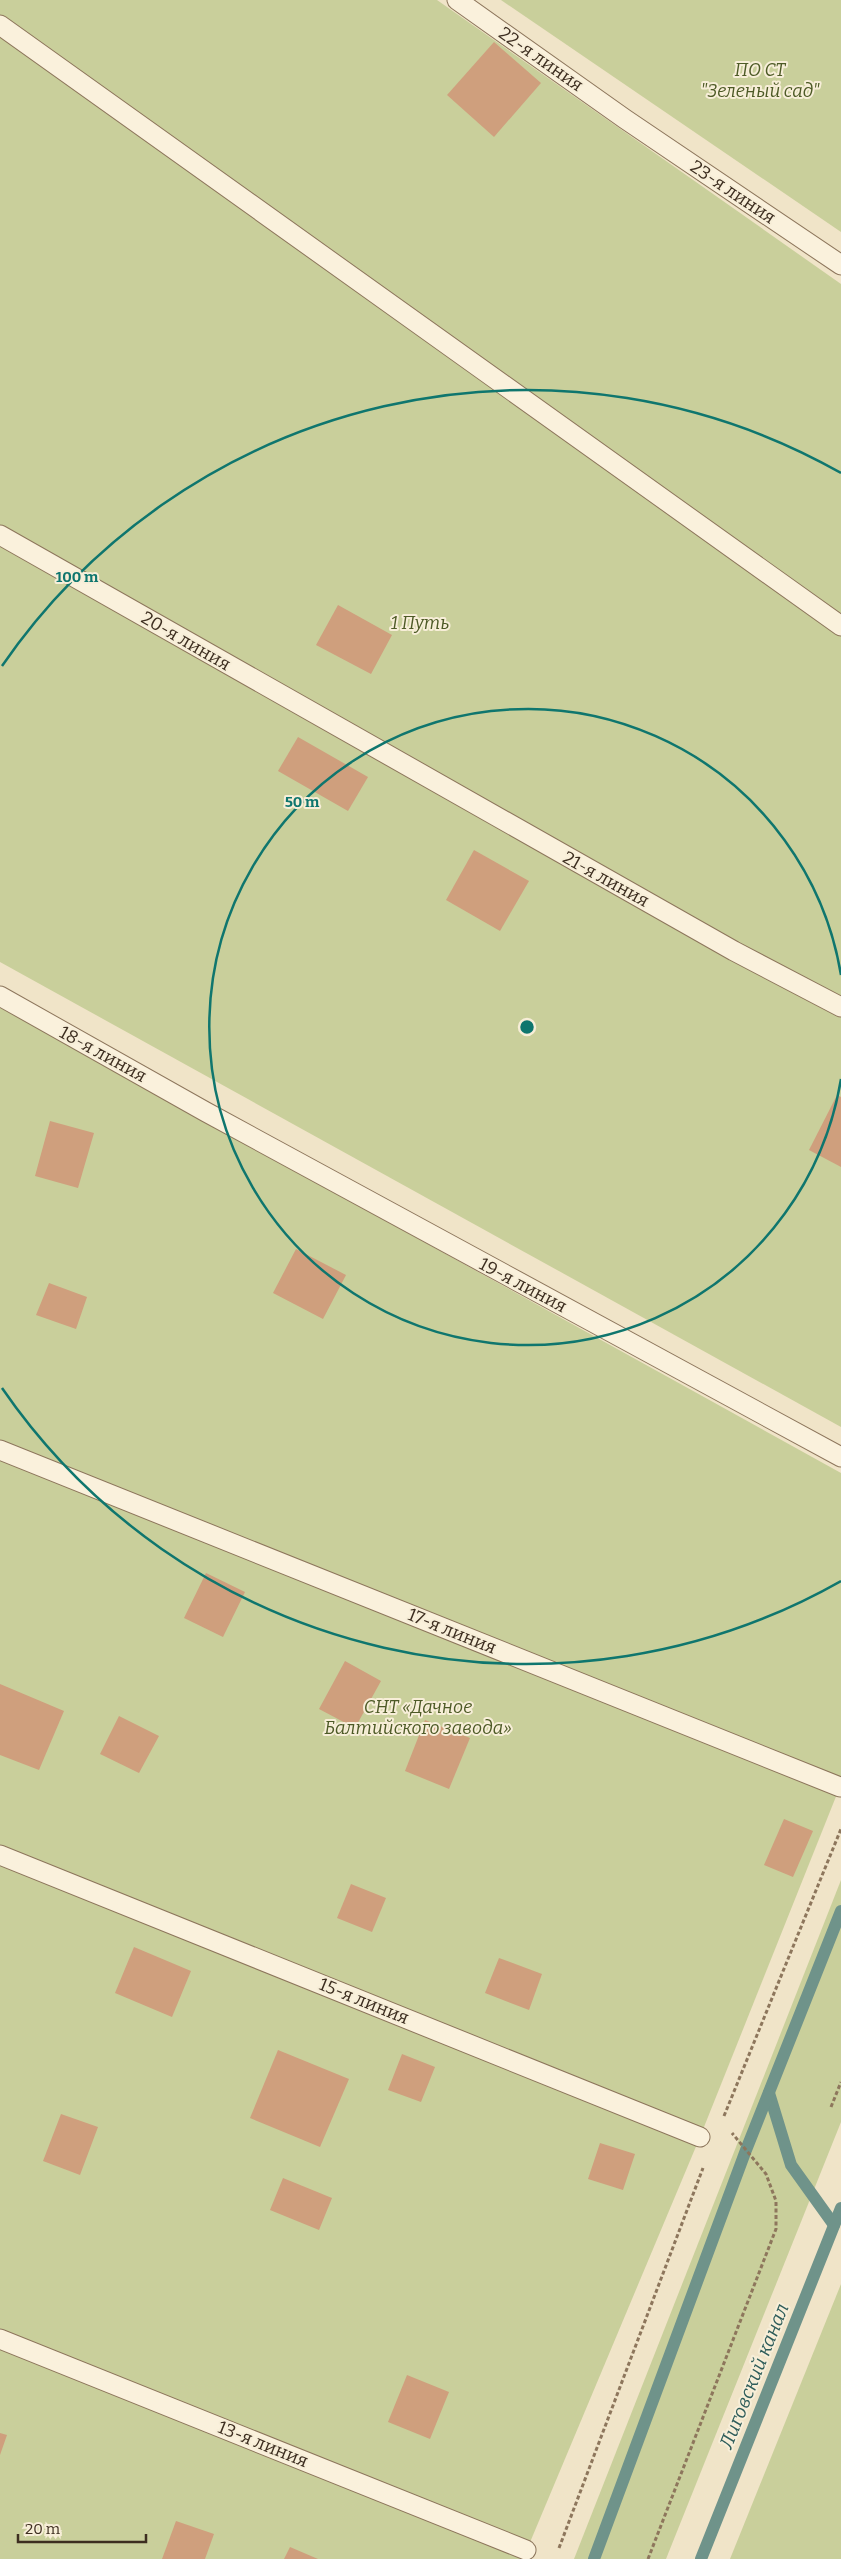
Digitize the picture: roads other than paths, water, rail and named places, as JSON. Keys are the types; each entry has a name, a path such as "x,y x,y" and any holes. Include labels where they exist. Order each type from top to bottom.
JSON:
{"lane":[{"name":"22-я линия","path":"457,0 625,119"},
{"path":"0,26 841,626"},
{"name":"23-я линия","path":"625,119 841,265"},
{"name":"20-я линия","path":"0,535 373,747"},
{"name":"21-я линия","path":"373,747 734,951 841,1007"},
{"name":"18-я линия","path":"0,996 206,1112"},
{"name":"19-я линия","path":"206,1112 841,1457"},
{"name":"17-я линия","path":"0,1450 840,1787"},
{"name":"15-я линия","path":"0,1855 700,2137"},
{"name":"13-я линия","path":"0,2339 526,2550"}],"waterway":[{"path":"594,2559 746,2150 841,1911"},
{"path":"769,2093 791,2165 834,2225"},
{"name":"Лиговский канал","path":"701,2559 841,2208"}],"park label":[{"name":"ПО СТ \"Зеленый сад\"","path":"760,80"},
{"name":"1 Путь","path":"420,623"},
{"name":"СНТ «Дачное Балтийского завода»","path":"418,1717"}]}
